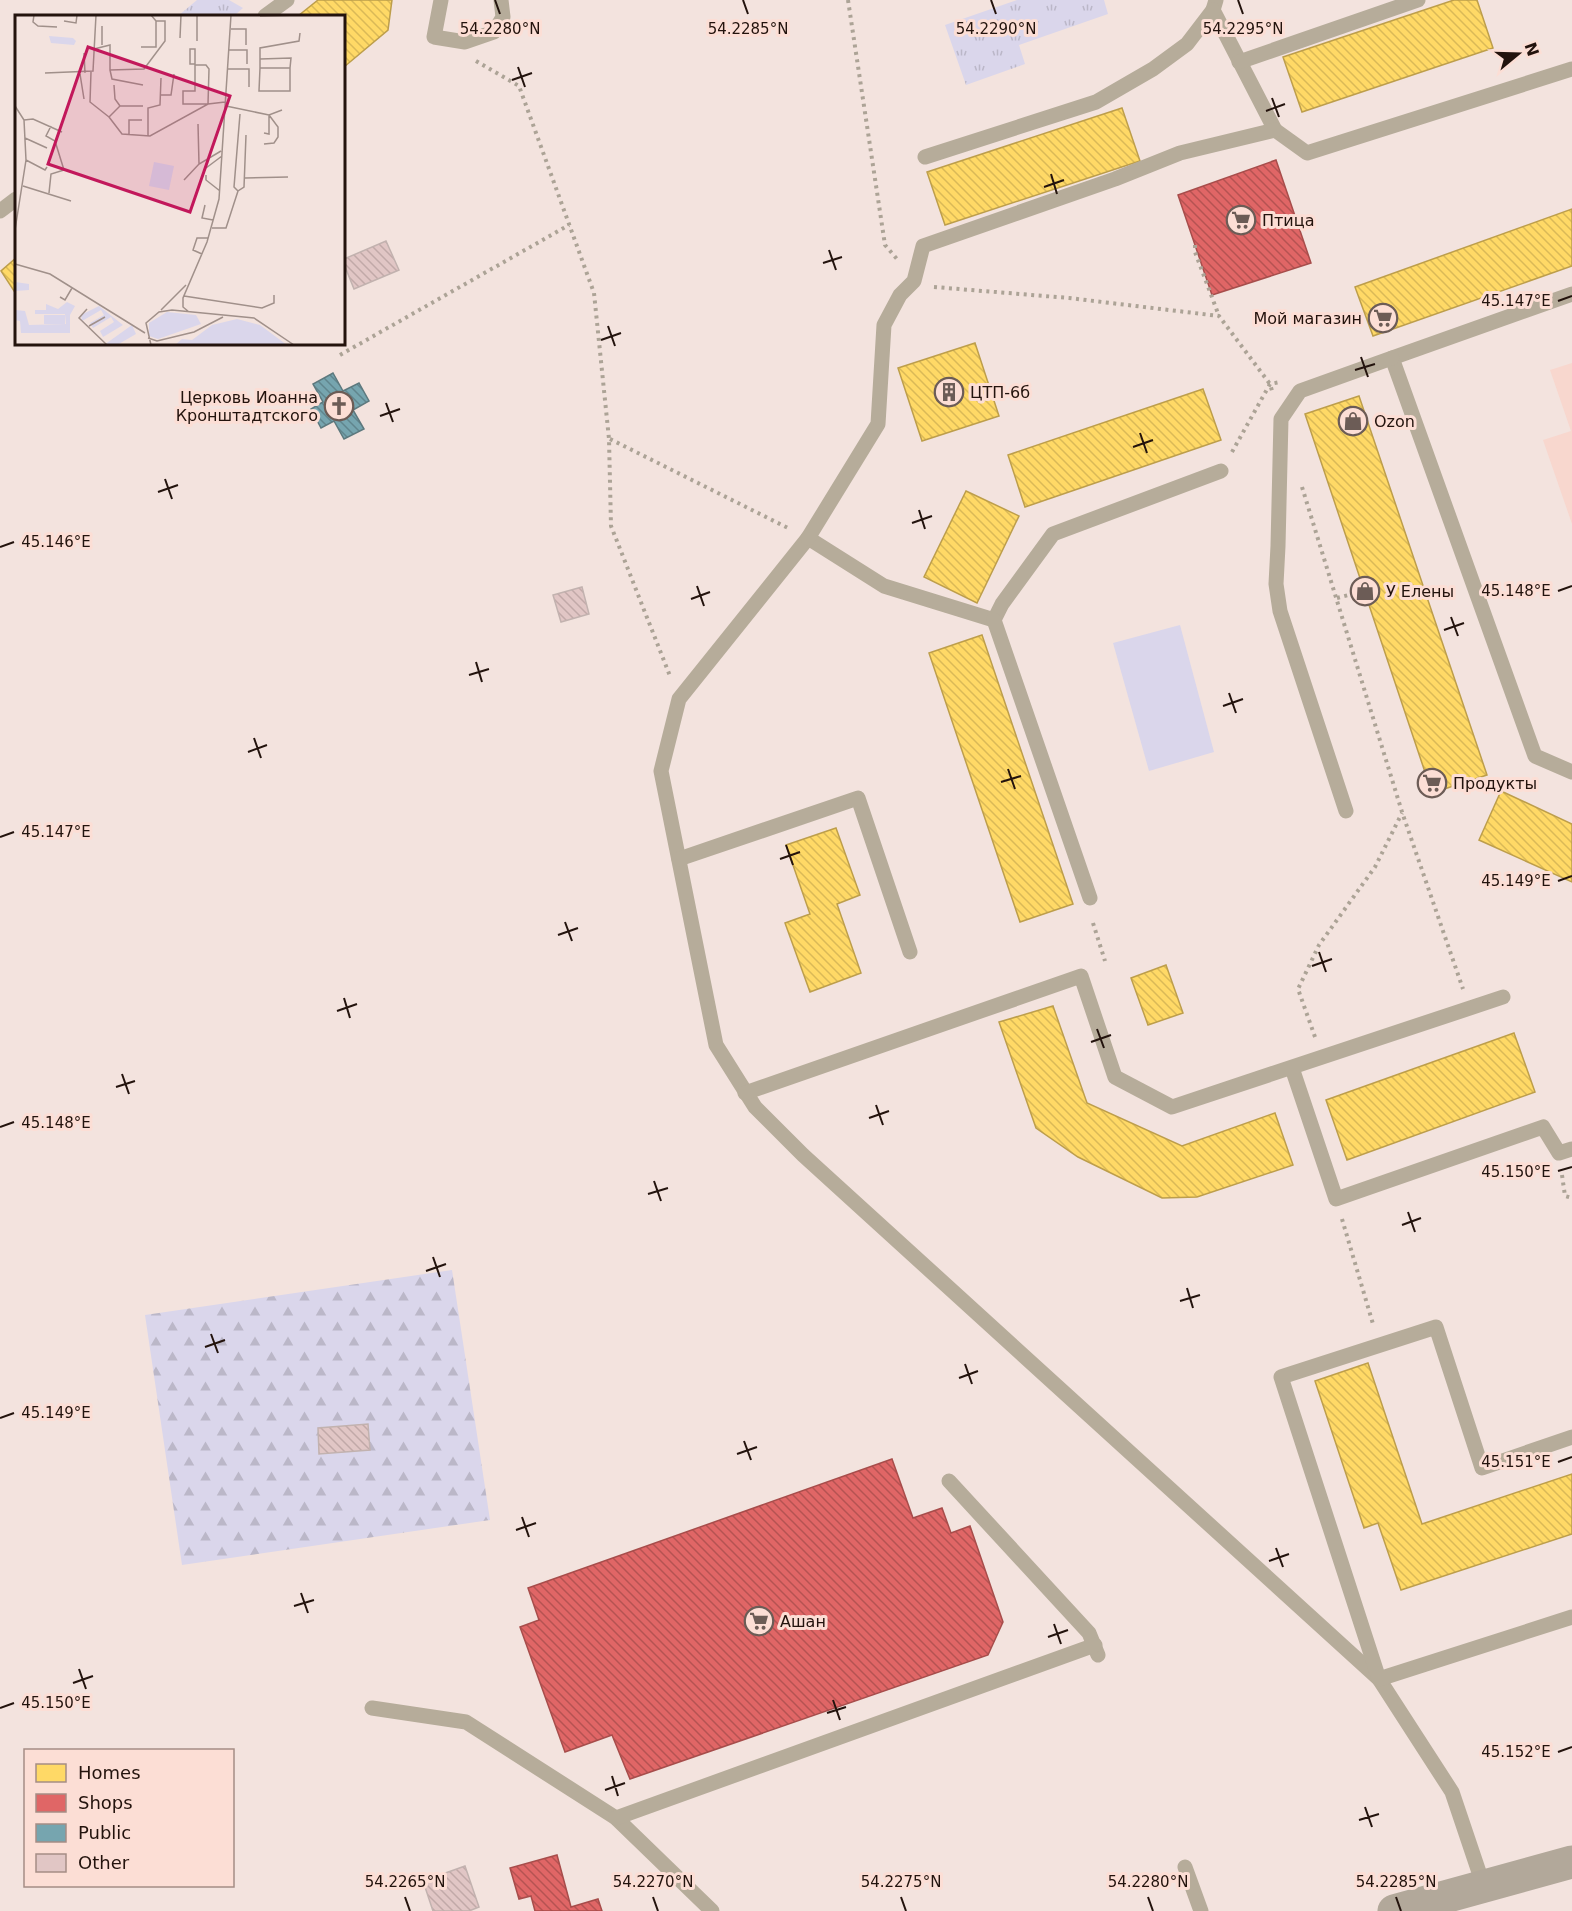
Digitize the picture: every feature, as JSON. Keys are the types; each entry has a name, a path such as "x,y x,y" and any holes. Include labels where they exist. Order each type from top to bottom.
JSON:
{"main road":[{"path":"1394,1911 1439,1905 1484,1887 1572,1862"}],"lane":[{"path":"266,15 287,0"},
{"path":"441,0 434,37 465,42 494,32 502,17 501,0"},
{"path":"1239,62 1418,0"},
{"path":"1214,5 1239,62 1275,130 1307,153 1572,69"},
{"path":"925,157 1096,102 1153,69 1186,44 1214,5"},
{"path":"1275,130 1180,153 1115,179 922,246 914,281 900,295 884,325 878,424 808,538 679,699 661,771 716,1045 755,1107 803,1155 1379,1679 1452,1792 1484,1887"},
{"path":"0,211 15,200"},
{"path":"1346,811 1280,611 1275,584 1281,419 1300,391 1572,294"},
{"path":"1392,358 1534,756 1572,772"},
{"path":"1090,898 994,620 1002,604 1053,534 1221,471"},
{"path":"808,538 884,586 994,620"},
{"path":"679,859 858,798 910,952"},
{"path":"745,1093 1081,976 1115,1077 1172,1107 1503,997"},
{"path":"1292,1068 1336,1199 1543,1127 1566,1151"},
{"path":"1379,1679 1281,1377 1436,1327 1482,1468 1572,1437"},
{"path":"616,1818 693,1795 1096,1650 1089,1633 949,1480"},
{"path":"1379,1679 1572,1617"},
{"path":"372,1708 466,1722 616,1818 712,1911"},
{"path":"1185,1866 1201,1911"}],"path":[{"path":"848,0 885,245 918,285 1069,298 1219,316"},
{"path":"434,37 519,86 594,293 609,439 611,526 679,699"},
{"path":"340,355 569,225"},
{"path":"1195,246 1195,252 1219,316 1270,384 1281,419"},
{"path":"609,439 808,538"},
{"path":"1302,486 1402,812 1467,1000"},
{"path":"1337,598 1356,593"},
{"path":"1322,1058 1298,989 1319,945 1376,867 1402,812"},
{"path":"1093,923 1105,962"},
{"path":"1566,1151 1565,1196 1572,1197"},
{"path":"1336,1199 1375,1331"}],"shaded area":[{"path":"1572,363 1572,524 1543,440 1571,431 1550,370"}],"green space":[{"path":"197,0 229,0 243,8 235,15 179,15"},
{"path":"1017,0 1104,0 1108,14 1019,45 1025,64 966,85 945,25"},
{"path":"1180,625 1214,752 1149,771 1113,643"},
{"path":"452,1270 490,1520 182,1565 145,1315"}],"building: Homes":[{"path":"318,0 392,0 388,30 345,66 345,15 299,15"},
{"path":"1454,0 1477,0 1493,48 1302,112 1283,57"},
{"path":"1122,108 1140,161 945,225 927,172"},
{"path":"1572,209 1572,266 1373,336 1355,287"},
{"path":"15,259 15,292 1,271"},
{"name":"ЦТП-6б","path":"975,343 999,416 922,441 898,368"},
{"path":"1203,389 1221,440 1025,507 1008,455"},
{"path":"1359,396 1487,775 1432,793 1305,414"},
{"path":"966,491 1019,516 977,603 924,577"},
{"path":"982,635 1073,904 1020,922 929,653"},
{"path":"1501,791 1572,824 1572,882 1479,840"},
{"path":"836,828 860,895 837,904 861,973 810,992 785,923 810,914 786,845"},
{"path":"1166,965 1183,1013 1148,1025 1131,978"},
{"path":"1053,1006 1087,1103 1182,1146 1275,1113 1293,1165 1197,1197 1162,1198 1078,1157 1036,1128 999,1022"},
{"path":"1514,1033 1535,1092 1347,1160 1326,1100"},
{"path":"1368,1363 1422,1524 1572,1474 1572,1534 1401,1590 1378,1523 1364,1528 1315,1381"}],"building: Shops":[{"name":"Птица","path":"1276,160 1311,263 1212,295 1178,195"},
{"path":"892,1459 913,1518 942,1508 951,1533 970,1526 1003,1622 988,1655 630,1779 612,1735 565,1752 520,1627 539,1620 528,1588"},
{"path":"557,1855 571,1907 598,1899 602,1911 535,1911 531,1896 519,1899 510,1868"}],"building: Public":[{"name":"Церковь Иоанна Кронштадтского","path":"333,373 343,391 359,383 369,401 353,410 364,429 344,439 334,421 321,428 311,409 323,402 313,384"}],"building: Other":[{"path":"386,241 399,270 354,289 345,266 345,259"},
{"path":"582,587 589,614 561,622 553,595"},
{"path":"368,1424 370,1450 319,1454 318,1428"},
{"path":"465,1866 479,1907 469,1911 433,1911 423,1881"}],"place":[{"name":"Птица","path":"1241,220"},
{"name":"Мой магазин","path":"1383,318"},
{"name":"ЦТП-6б","path":"949,392"},
{"name":"Церковь Иоанна Кронштадтского","path":"339,406"},
{"name":"Ozon","path":"1353,421"},
{"name":"У Елены","path":"1365,591"},
{"name":"Продукты","path":"1432,783"},
{"name":"Ашан","path":"759,1621"}]}
